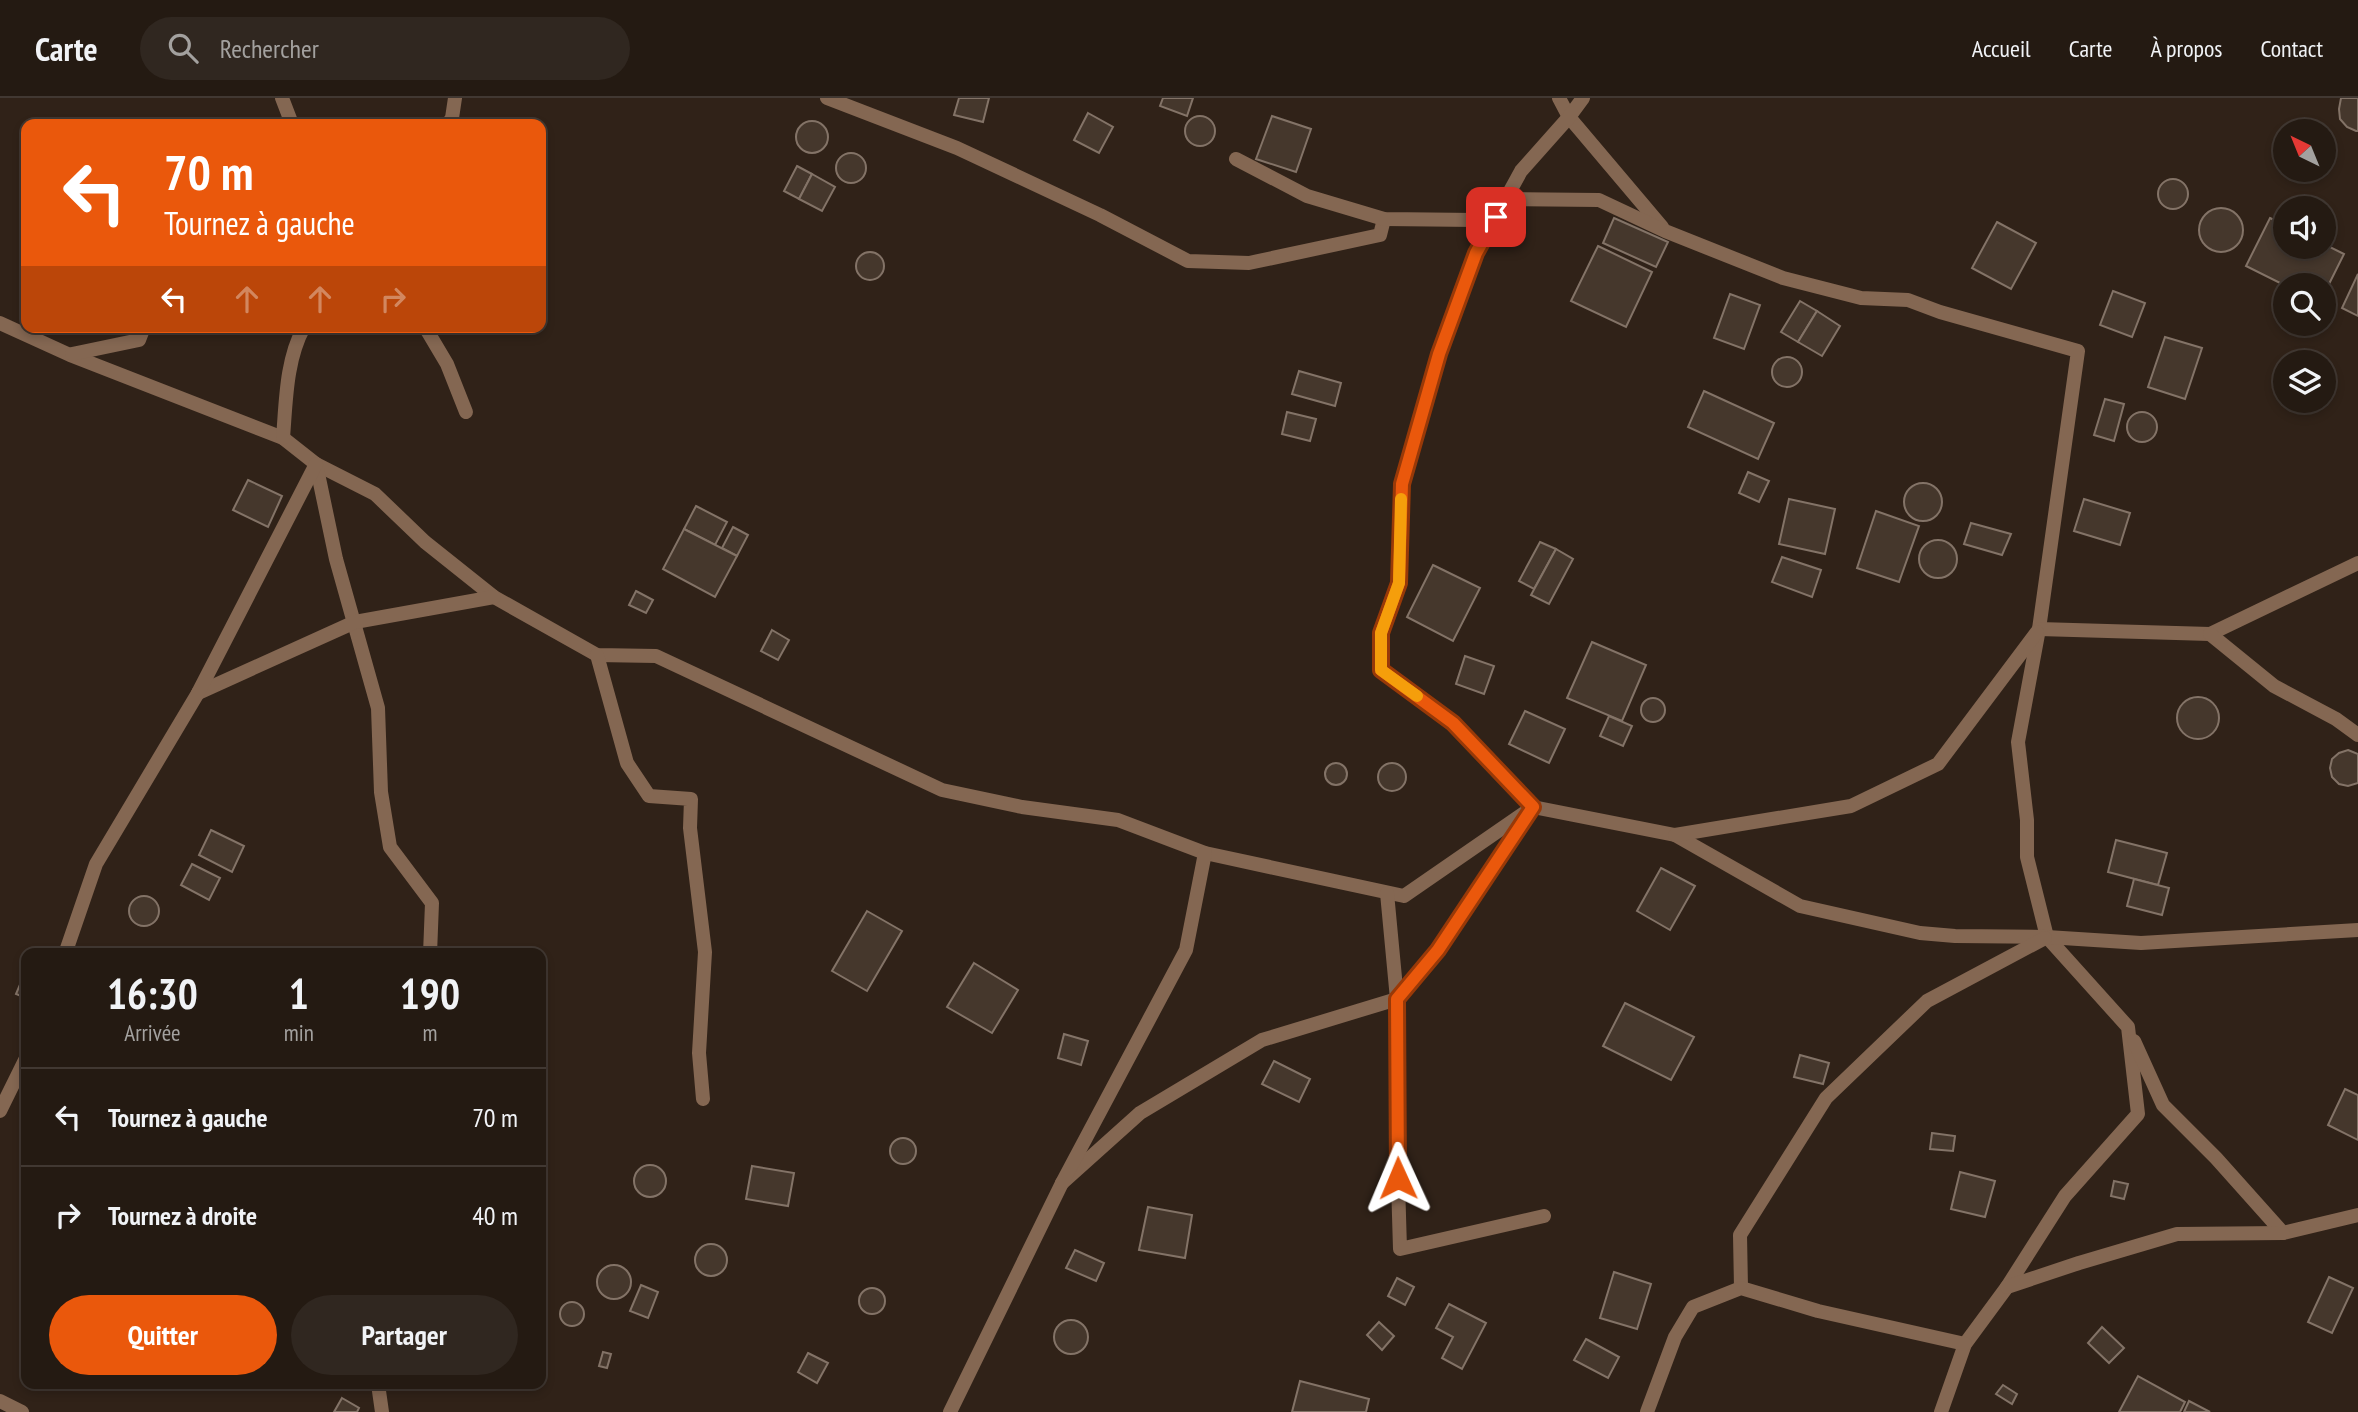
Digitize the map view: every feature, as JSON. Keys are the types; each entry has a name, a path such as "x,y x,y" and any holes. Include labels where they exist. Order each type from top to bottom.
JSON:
{"street":[{"path":"282,98 290,119"},
{"path":"451,119 454,98"},
{"path":"827,98 957,148 1100,215 1188,261 1249,263 1380,235 1384,219"},
{"path":"1559,98 1569,117 1665,231"},
{"path":"1583,98 1521,171 1476,253 1439,354 1402,484 1399,583 1381,633 1381,670 1453,723 1533,807 1675,835 1800,906 1920,933 1955,936 2047,937 2141,943 2358,930"},
{"path":"1236,159 1307,196 1384,219 1476,220 1506,199 1598,200 1665,231 1795,282 1861,298 1908,300 1940,312 2078,351 2039,629 2018,741 2027,820 2027,858 2047,937 2128,1027 2163,1105 2216,1158 2283,1233"},
{"path":"0,323 21,333"},
{"path":"22,333 70,355 283,438 316,464 375,494 425,541 494,597 597,655 656,656 942,790 1022,807 1118,820 1205,853 1404,896 1533,807"},
{"path":"70,355 139,340 142,333"},
{"path":"283,438 288,382 301,333"},
{"path":"429,333 447,364 466,412"},
{"path":"316,464 336,559 378,709 381,792 390,847 432,903 430,948"},
{"path":"67,948 96,863 198,693 316,464"},
{"path":"2039,629 2210,634 2358,563"},
{"path":"198,693 355,622 494,597"},
{"path":"1675,835 1851,806 1938,764 2039,629"},
{"path":"2210,634 2274,686 2336,719 2358,735"},
{"path":"597,655 627,763 649,796 691,799 690,828 705,952 699,1053 703,1098"},
{"path":"1062,1183 1140,1112 1262,1040 1397,999 1438,950 1533,807"},
{"path":"950,1412 1062,1183 1186,950 1205,853"},
{"path":"1387,893 1397,999 1396,1115 1400,1249 1544,1216"},
{"path":"1741,1288 1740,1235 1826,1098 1927,1001 2047,937"},
{"path":"1941,1412 1965,1344 2007,1287 2065,1196 2138,1114 2128,1027"},
{"path":"0,1111 21,1068"},
{"path":"2007,1287 2177,1234 2283,1233 2358,1215"},
{"path":"1647,1412 1675,1337 1693,1307 1741,1288 1818,1311 1965,1344"},
{"path":"379,1389 382,1412"},
{"path":"0,1401 22,1412"}],"building":[{"path":"959,98 989,98 983,122 954,115"},
{"path":"1163,98 1193,98 1187,116 1160,106"},
{"path":"2341,98 2358,98 2356,131 2347,127 2340,119 2339,109"},
{"path":"1088,113 1113,127 1099,153 1074,140"},
{"path":"1200,116 1206,117 1214,125 1214,137 1206,145 1200,146 1194,145 1186,137 1185,131 1186,125 1194,117"},
{"path":"1272,116 1311,129 1296,172 1256,159"},
{"path":"812,121 823,126 828,137 823,148 812,153 801,148 796,137 801,126"},
{"path":"851,153 862,157 866,168 862,179 851,183 840,179 836,168 840,157"},
{"path":"797,166 812,174 799,199 784,191"},
{"path":"812,174 835,187 822,211 799,199"},
{"path":"2173,179 2179,180 2187,188 2187,200 2179,208 2173,209 2167,208 2159,200 2158,194 2159,188 2167,180"},
{"path":"2221,208 2236,215 2243,230 2236,245 2221,252 2206,245 2199,230 2206,215"},
{"path":"1614,218 1668,242 1656,267 1603,243"},
{"path":"2270,218 2273,220 2273,259 2336,259 2336,250 2344,254 2334,273 2273,273 2273,280 2246,266"},
{"path":"1997,222 2036,243 2011,289 1972,268"},
{"path":"1598,246 1652,272 1626,327 1571,301"},
{"path":"870,252 880,256 884,266 880,276 870,280 860,276 856,266 860,256"},
{"path":"2358,274 2358,316 2342,308"},
{"path":"2113,291 2145,303 2132,337 2100,325"},
{"path":"1730,294 1760,305 1744,349 1714,338"},
{"path":"1800,301 1817,311 1798,342 1781,332"},
{"path":"1817,311 1840,326 1822,356 1798,342"},
{"path":"2165,337 2202,348 2185,399 2148,387"},
{"path":"1787,357 1798,361 1802,372 1798,383 1787,387 1776,383 1772,372 1776,361"},
{"path":"1299,371 1341,383 1335,406 1292,394"},
{"path":"1704,391 1774,423 1758,459 1688,427"},
{"path":"2105,399 2124,404 2114,441 2094,435"},
{"path":"1287,412 1316,419 1310,441 1282,434"},
{"path":"2142,412 2148,413 2156,421 2156,433 2148,441 2142,442 2136,441 2128,433 2127,427 2128,421 2136,413"},
{"path":"1748,472 1769,481 1759,502 1739,493"},
{"path":"248,480 282,496 268,527 233,510"},
{"path":"1923,483 1937,488 1942,502 1937,516 1923,521 1909,516 1904,502 1909,488"},
{"path":"1789,499 1835,509 1825,554 1779,544"},
{"path":"2084,499 2130,513 2120,545 2074,531"},
{"path":"696,506 727,522 715,545 684,529"},
{"path":"1876,511 1919,526 1899,582 1857,568"},
{"path":"1971,523 2011,534 2002,555 1964,544"},
{"path":"733,527 748,535 737,556 722,548"},
{"path":"684,529 737,556 715,597 663,569"},
{"path":"1938,540 1951,546 1957,559 1951,572 1938,578 1925,572 1919,559 1925,546"},
{"path":"1540,542 1556,549 1534,589 1519,581"},
{"path":"1556,549 1573,559 1549,604 1531,595"},
{"path":"1782,557 1821,570 1812,597 1772,582"},
{"path":"1433,565 1480,588 1453,641 1407,617"},
{"path":"636,591 653,600 646,613 629,605"},
{"path":"772,630 789,640 778,660 761,651"},
{"path":"1592,642 1646,665 1622,721 1567,698"},
{"path":"1465,656 1494,666 1484,694 1456,684"},
{"path":"2198,697 2213,703 2219,718 2213,733 2198,739 2183,733 2177,718 2183,703"},
{"path":"1648,698 1658,698 1665,705 1665,715 1658,722 1648,722 1641,715 1641,705"},
{"path":"1525,711 1565,729 1549,763 1509,744"},
{"path":"1609,716 1632,726 1623,746 1600,736"},
{"path":"2348,750 2358,754 2358,783 2348,786 2339,784 2332,777 2330,768 2332,759"},
{"path":"1336,763 1344,766 1347,774 1344,782 1336,785 1328,782 1325,774 1328,766"},
{"path":"1392,763 1402,767 1406,777 1402,787 1392,791 1382,787 1378,777 1382,767"},
{"path":"211,830 244,846 232,872 199,855"},
{"path":"2116,840 2167,853 2158,885 2108,872"},
{"path":"192,864 220,878 209,900 181,885"},
{"path":"1661,868 1695,886 1670,930 1637,911"},
{"path":"2134,879 2169,888 2162,915 2127,906"},
{"path":"144,896 155,900 159,911 155,922 144,926 133,922 129,911 133,900"},
{"path":"867,911 902,931 867,991 832,971"},
{"path":"974,963 1018,990 992,1033 947,1007"},
{"path":"21,982 21,996 16,994"},
{"path":"1625,1003 1694,1037 1671,1080 1603,1046"},
{"path":"1064,1034 1088,1041 1081,1065 1058,1058"},
{"path":"1800,1055 1829,1063 1823,1084 1794,1077"},
{"path":"1274,1061 1310,1079 1299,1102 1262,1084"},
{"path":"2345,1089 2358,1095 2358,1140 2328,1125"},
{"path":"1932,1133 1955,1136 1953,1151 1930,1149"},
{"path":"903,1138 912,1142 916,1151 912,1160 903,1164 894,1160 890,1151 894,1142"},
{"path":"650,1165 661,1170 666,1181 661,1192 650,1197 639,1192 634,1181 639,1170"},
{"path":"752,1166 794,1173 788,1206 746,1199"},
{"path":"1960,1172 1995,1181 1985,1217 1951,1209"},
{"path":"2114,1181 2128,1184 2124,1199 2111,1196"},
{"path":"1148,1207 1192,1215 1185,1258 1139,1250"},
{"path":"711,1244 722,1249 727,1260 722,1271 711,1276 700,1271 695,1260 700,1249"},
{"path":"1075,1250 1104,1263 1096,1281 1066,1268"},
{"path":"614,1265 626,1270 631,1282 626,1294 614,1299 602,1294 597,1282 602,1270"},
{"path":"1614,1272 1651,1284 1637,1329 1600,1318"},
{"path":"2329,1277 2353,1288 2332,1333 2308,1322"},
{"path":"1397,1278 1414,1287 1405,1305 1388,1296"},
{"path":"641,1285 658,1292 648,1318 630,1311"},
{"path":"872,1288 881,1292 885,1301 881,1310 872,1314 863,1310 859,1301 863,1292"},
{"path":"572,1302 581,1305 584,1314 581,1323 572,1326 563,1323 560,1314 563,1305"},
{"path":"1449,1304 1486,1323 1462,1369 1442,1358 1453,1337 1436,1328"},
{"path":"1071,1320 1083,1325 1088,1337 1083,1349 1071,1354 1059,1349 1054,1337 1059,1325"},
{"path":"1379,1322 1394,1336 1382,1350 1367,1335"},
{"path":"2102,1327 2124,1348 2109,1363 2088,1343"},
{"path":"1586,1339 1619,1357 1608,1378 1574,1360"},
{"path":"603,1352 611,1354 607,1368 599,1366"},
{"path":"808,1353 828,1363 817,1383 798,1372"},
{"path":"2138,1376 2185,1402 2180,1412 2119,1412"},
{"path":"1300,1381 1369,1399 1366,1412 1292,1412"},
{"path":"2003,1385 2017,1394 2012,1404 1996,1394"},
{"path":"342,1398 359,1408 357,1412 334,1412"},
{"path":"2189,1401 2210,1412 2184,1412"}],"slow traffic":[{"path":"1401,499 1399,583 1381,633 1381,670 1417,696"}],"route":[{"path":"1398,1178 1397,999 1438,950 1533,807 1453,723 1381,670 1381,633 1399,583 1402,484 1439,354 1476,253 1496,217"}]}
